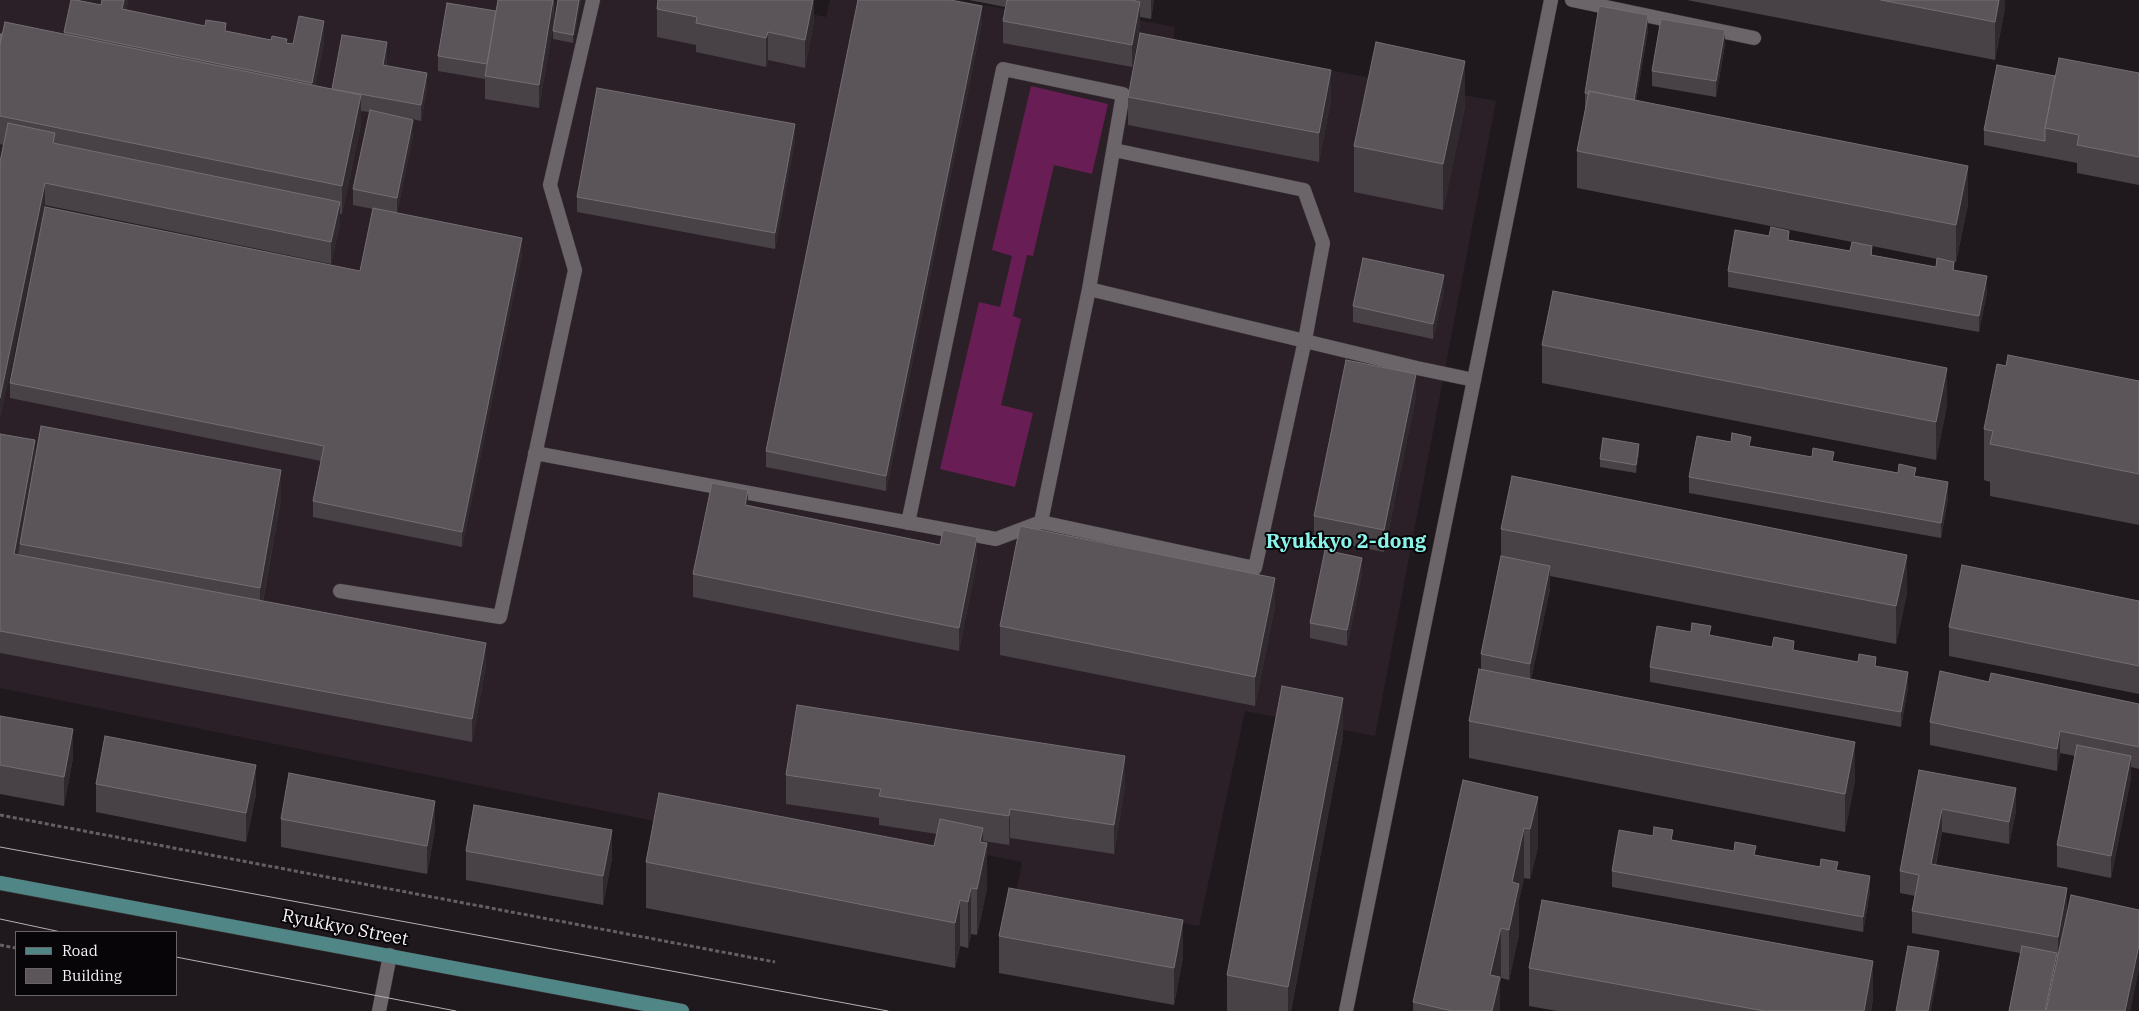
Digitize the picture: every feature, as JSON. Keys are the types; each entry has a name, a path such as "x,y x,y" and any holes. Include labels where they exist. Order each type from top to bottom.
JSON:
{"main road":[{"name":"Ryukkyo Street","path":"0,883 682,1011"}],"street":[{"path":"340,591 500,617 576,270 550,185 592,0"},
{"path":"1346,1011 1551,0"},
{"path":"1572,0 1754,38"},
{"path":"908,523 1003,69 1123,94 1089,289 1042,522"},
{"path":"535,453 996,539 1042,522 1255,568 1305,340 1323,243 1304,190 1114,150"},
{"path":"1089,289 1474,380"},
{"path":"379,1011 390,955"}],"path":[{"path":"0,815 774,962"},
{"path":"0,945 15,948"}],"shaded area":[{"path":"0,0 745,0 826,17 830,0 958,0 1006,9 1028,0 1175,27 1173,41 1496,101 1375,736 1245,711 1199,926 1016,894 1022,862 935,845 929,877 0,688"},
{"path":"1031,86 1108,104 1092,174 1054,165 1033,256 1027,255 1013,316 1021,319 1001,405 1033,413 1015,487 940,469 979,302 1000,307 1012,256 992,250"}],"building":[{"path":"71,0 101,5 102,0 124,0 122,9 205,26 206,20 226,23 225,31 271,40 272,36 287,39 286,43 293,44 299,16 324,21 312,83 64,32"},
{"path":"498,0 553,0 539,85 485,76"},
{"path":"558,0 579,0 573,35 553,31"},
{"path":"658,0 813,0 805,40 768,32 766,38 696,23 697,17 657,9"},
{"path":"858,0 950,0 982,6 886,476 766,451"},
{"path":"1007,0 1131,0 1140,2 1132,45 1003,21"},
{"path":"1881,0 1999,0 1995,22"},
{"path":"447,3 496,11 487,64 438,56"},
{"path":"1599,6 1648,15 1634,100 1589,91 1589,94 1585,93"},
{"path":"1661,19 1725,30 1716,81 1652,71"},
{"path":"5,22 361,95 342,186 0,116 0,44"},
{"path":"1140,33 1331,70 1319,133 1128,97"},
{"path":"342,35 387,42 383,65 427,73 421,105 332,89"},
{"path":"1376,42 1465,61 1443,164 1354,146"},
{"path":"2059,58 2139,73 2139,157 2077,145 2079,135 2045,128"},
{"path":"1997,65 2055,76 2045,128 2045,141 1984,130"},
{"path":"597,88 795,124 775,233 577,197"},
{"path":"1589,91 1968,166 1956,225 1577,151"},
{"path":"370,110 413,120 397,198 353,189"},
{"path":"8,123 55,133 53,143 340,202 331,242 45,183 0,398 0,162"},
{"path":"45,207 360,271 373,208 522,238 462,532 313,501 324,446 10,383"},
{"path":"1771,227 1789,231 1788,240 1850,251 1852,242 1872,246 1871,255 1936,267 1937,258 1954,262 1953,270 1987,276 1979,316 1728,271 1735,230 1769,236"},
{"path":"1363,258 1444,275 1433,324 1353,306"},
{"path":"1553,291 1947,368 1936,422 1542,345"},
{"path":"2008,355 2139,381 2139,474 1990,444 1993,431 1984,429 1997,364 2006,366"},
{"path":"1346,360 1416,374 1384,530 1314,516"},
{"path":"41,426 281,470 260,588 20,544"},
{"path":"1732,433 1751,437 1749,446 1812,457 1813,448 1834,452 1832,461 1898,473 1899,464 1916,468 1914,476 1948,482 1941,523 1689,477 1697,436 1731,442"},
{"path":"0,434 35,440 14,554 486,643 472,719 0,631"},
{"path":"1603,438 1639,444 1636,465 1600,459"},
{"path":"1512,476 1907,555 1896,606 1501,529"},
{"path":"712,483 748,490 745,505 940,545 943,530 977,537 959,628 693,574"},
{"path":"1020,526 1275,578 1255,677 1000,626"},
{"path":"1325,550 1362,558 1347,630 1310,623"},
{"path":"1501,556 1550,566 1530,664 1481,654"},
{"path":"1962,565 2139,601 2139,666 1949,627"},
{"path":"1692,623 1711,626 1709,635 1772,647 1774,637 1794,641 1793,650 1858,662 1859,654 1876,657 1875,666 1908,672 1901,712 1650,667 1657,626 1691,632"},
{"path":"1479,669 1855,742 1845,794 1469,721"},
{"path":"1940,671 1989,682 1991,673 2139,704 2139,747 2060,731 2057,749 1930,722"},
{"path":"1282,686 1343,698 1288,987 1227,975"},
{"path":"797,705 1125,756 1114,825 1010,809 1009,816 879,796 881,789 786,775"},
{"path":"0,716 73,729 64,777 0,765"},
{"path":"105,736 256,765 246,813 96,784"},
{"path":"2077,745 2131,756 2111,856 2057,845"},
{"path":"1919,770 2016,788 2009,822 1942,809 1931,864 2067,888 2058,937 1912,911 1919,875 1900,871"},
{"path":"289,773 435,801 427,846 281,819"},
{"path":"1463,780 1538,797 1530,829 1524,828 1512,882 1519,884 1509,930 1501,928 1490,975 1500,977 1492,1011 1452,1011 1413,1002"},
{"path":"659,793 934,846 940,819 983,828 980,842 987,843 977,889 971,888 968,902 960,900 955,923 646,862"},
{"path":"474,805 612,830 603,876 466,851"},
{"path":"1654,827 1673,830 1671,840 1734,851 1735,842 1756,846 1754,855 1820,867 1821,859 1838,862 1836,870 1870,876 1863,917 1612,871 1619,830 1653,836"},
{"path":"1009,888 1183,920 1174,968 999,936"},
{"path":"2071,895 2139,910 2139,945 2125,1011 2046,1011"},
{"path":"1542,900 1873,961 1864,1011 1764,1011 1529,968"},
{"path":"1908,946 1939,951 1928,1011 1896,1011"},
{"path":"2022,946 2057,953 2045,1011 2009,1011"}],"tram line":[{"path":"0,847 888,1011"},
{"path":"0,919 56,931"},
{"path":"178,957 456,1011"}],"district":[{"name":"Ryukkyo 2-dong","path":"1346,542"}]}
